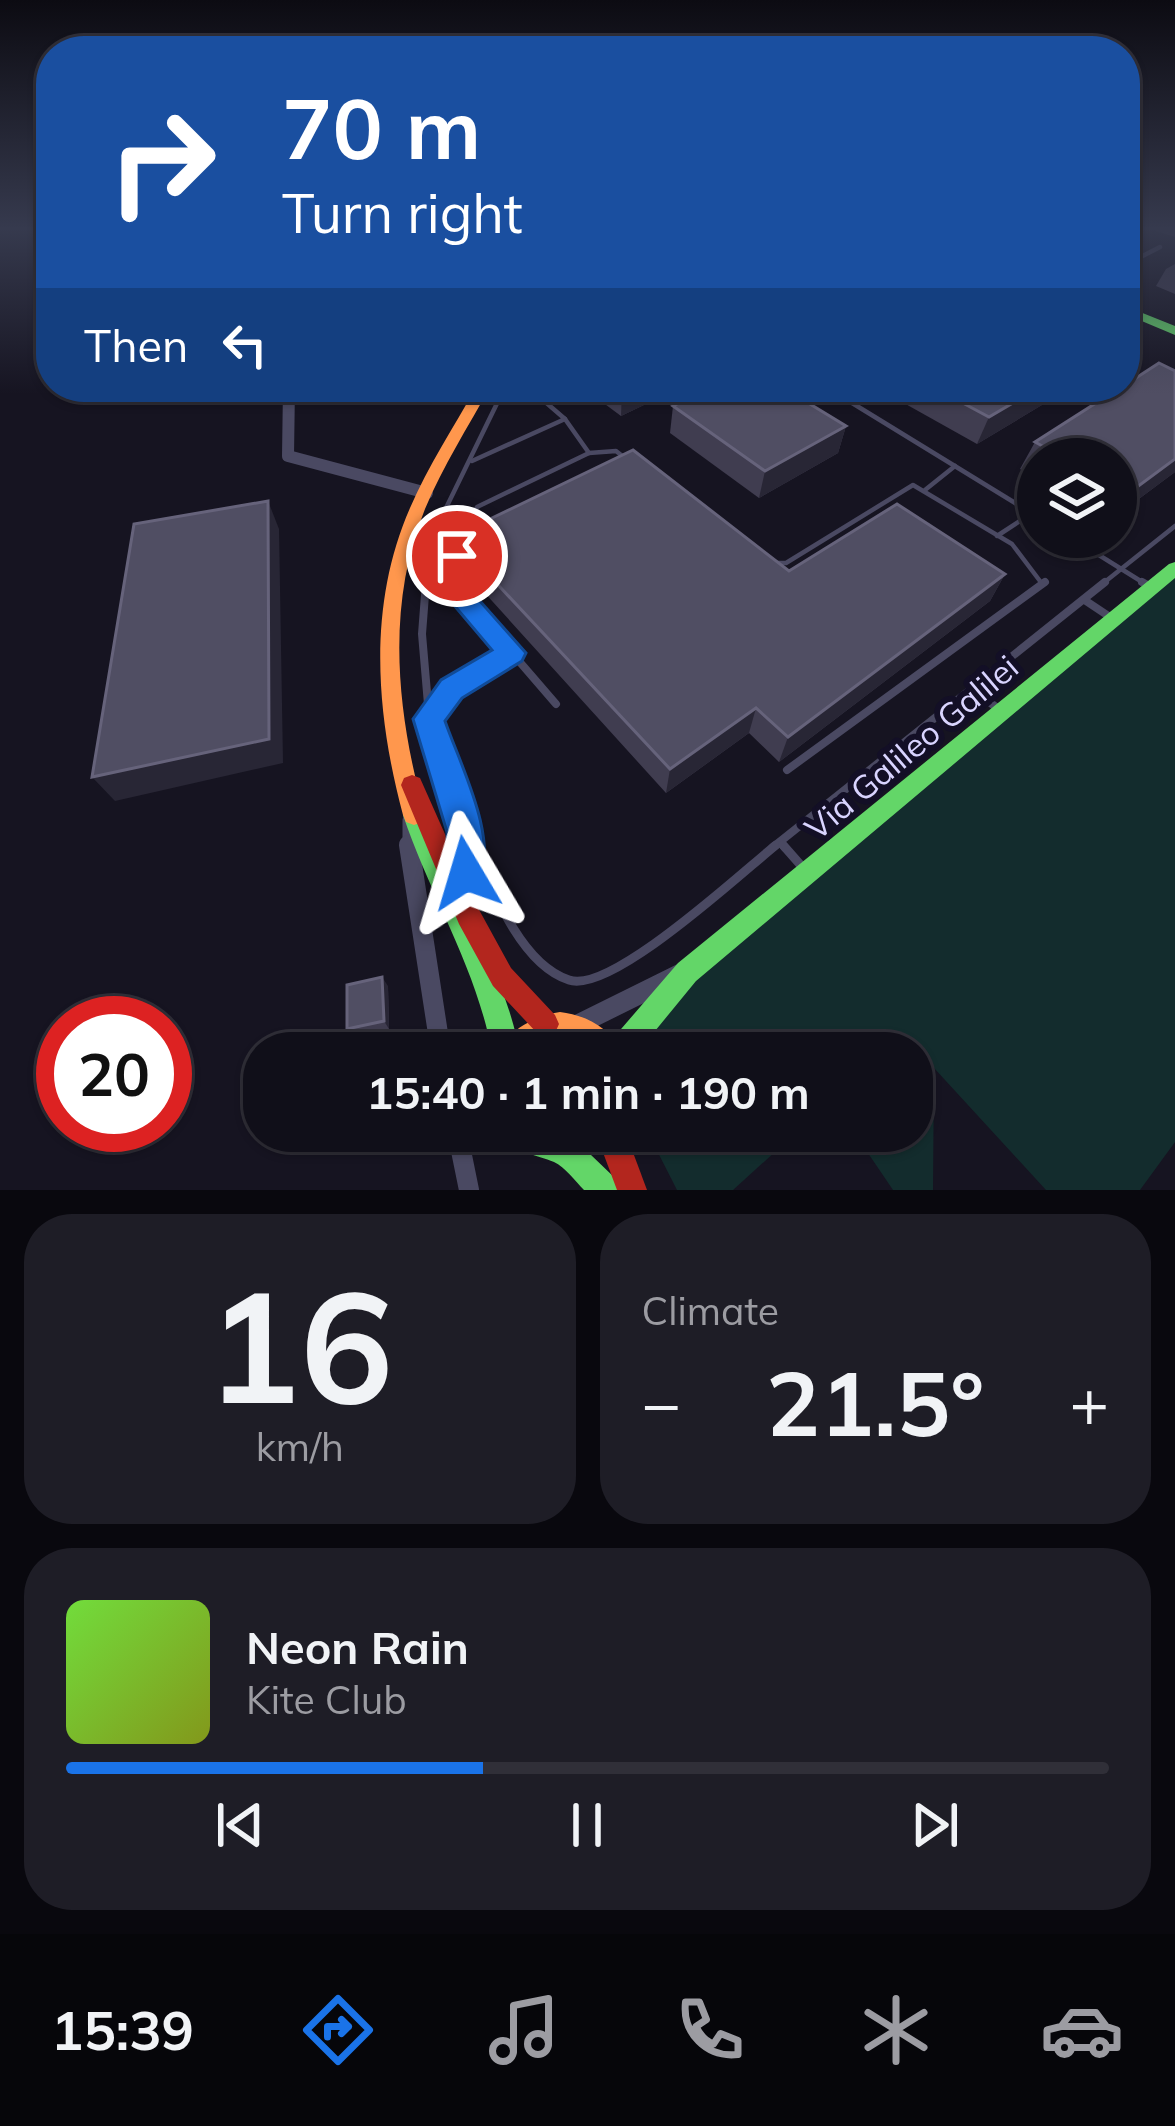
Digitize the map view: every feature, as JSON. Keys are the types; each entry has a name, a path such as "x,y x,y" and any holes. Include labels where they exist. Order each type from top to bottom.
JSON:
{"street":[{"path":"1140,316 1175,331"},
{"path":"289,402 288,456 428,493"},
{"path":"438,1032 409,844 410,809 389,636 403,549 475,402"},
{"name":"Via Galileo Galilei","path":"637,1032 687,972 1175,568"},
{"path":"405,774 468,915 502,977 547,1024"},
{"path":"410,809 440,890 494,998 503,1032"},
{"name":"Via Galileo Galilei","path":"577,1024 606,1015 668,975 687,972"},
{"path":"534,1032 547,1024 577,1024 588,1032"},
{"path":"461,1152 469,1190"},
{"path":"567,1152 605,1190"},
{"path":"618,1152 632,1190"}],"lane":[{"path":"498,402 439,534 424,584 422,656 429,719 464,832 540,959 571,981 589,982 620,969 1173,530"},
{"path":"545,402 590,453"},
{"path":"851,402 1017,505"},
{"path":"469,463 565,419"},
{"path":"556,704 450,585 466,532 477,507 590,453 616,451 634,465"},
{"path":"924,491 955,466"},
{"path":"760,563 786,563 913,485 1012,544 1046,584 788,770"},
{"path":"998,536 1017,526"},
{"path":"439,534 466,532"},
{"path":"1105,558 1152,587"},
{"path":"1084,600 1113,619"},
{"path":"429,719 451,689 512,653"},
{"path":"973,689 1000,710"},
{"path":"464,832 468,915"},
{"path":"780,842 808,873"}],"green space":[{"path":"1175,568 1175,1142 1140,1190 1046,1190 934,1068 933,1190 893,1190 867,1152 933,1152 933,1032 641,1032 694,974"},
{"path":"658,1152 775,1152 733,1190 677,1190"}],"building":[{"path":"1159,363 1175,371 1175,459 1137,487 1137,438 1041,438 1098,402 1140,402 1140,375"},
{"path":"681,402 807,402 846,426 765,471 673,406"},
{"path":"961,402 1014,402 989,417"},
{"path":"633,450 789,571 897,504 1005,574 788,737 756,708 670,769 458,542 461,533"},
{"path":"268,501 269,739 92,777 134,524"},
{"path":"382,977 384,1021 347,1029 347,985"}],"traffic: fast":[{"path":"1140,316 1175,331"},
{"path":"637,1032 687,972 1175,568"},
{"path":"414,815 491,991 502,1032"},
{"path":"567,1152 605,1190"}],"traffic: slow":[{"path":"414,815 392,707 393,596 418,507 475,402"},
{"path":"536,1032 560,1025 585,1032"}],"traffic: jam":[{"path":"412,785 468,915 502,977 546,1024"},
{"path":"618,1152 632,1190"}],"route":[{"path":"457,556 450,585 512,653 451,689 429,719 464,832 466,873"}]}
